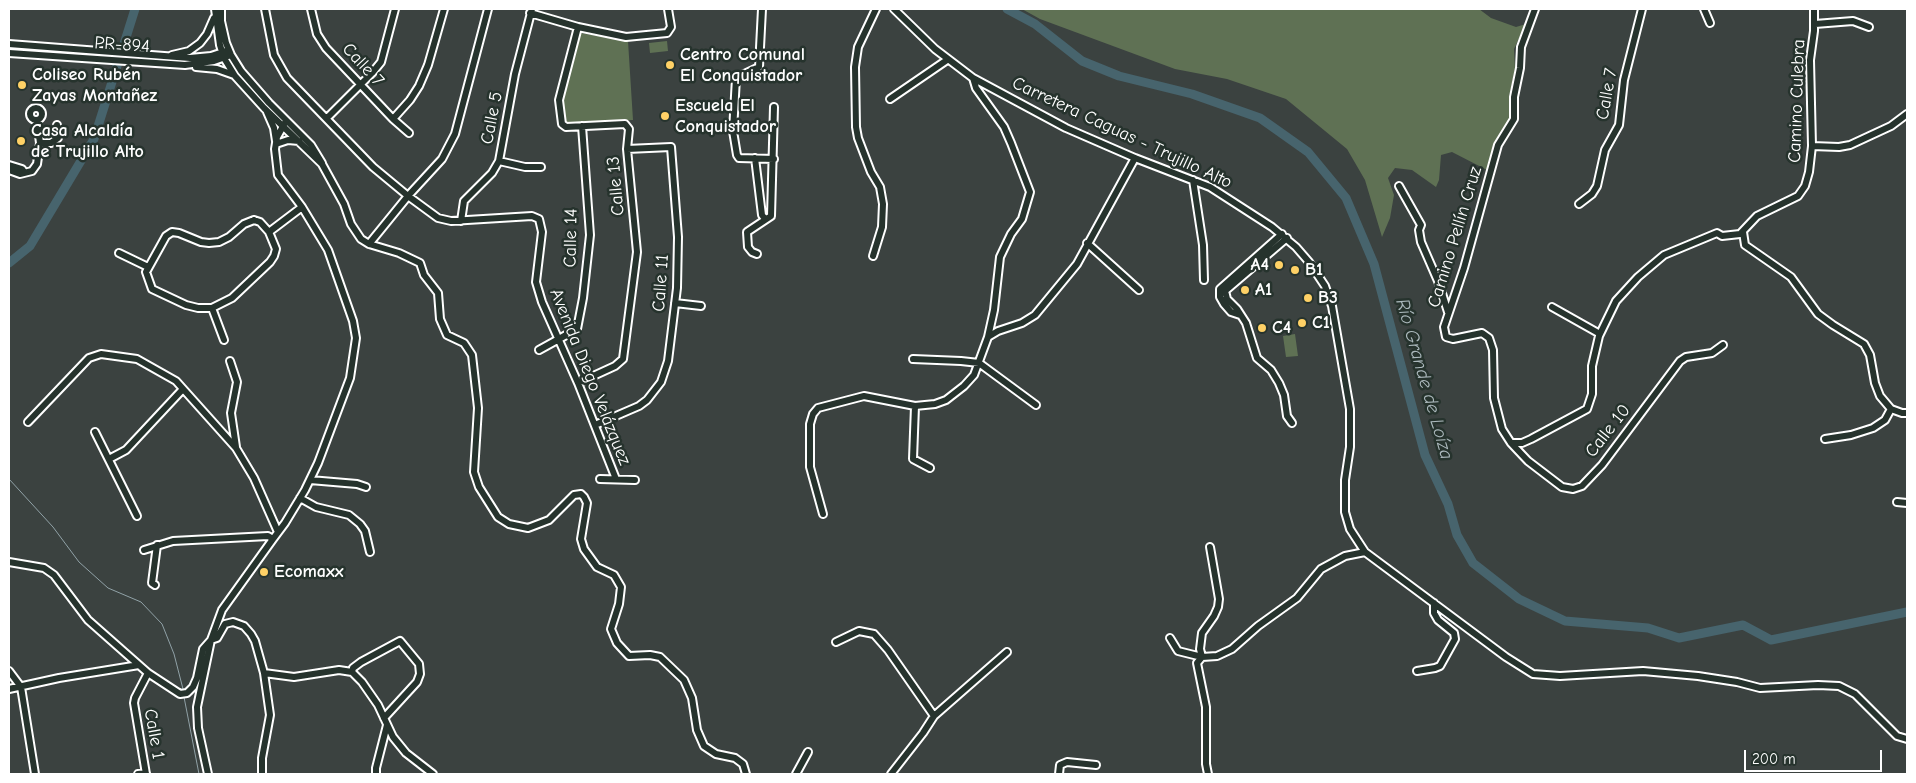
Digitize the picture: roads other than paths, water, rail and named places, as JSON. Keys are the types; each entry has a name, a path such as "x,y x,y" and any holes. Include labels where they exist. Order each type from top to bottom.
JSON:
{"street":[{"path":"217,9 218,37 235,76 264,108 311,145 321,160 344,204 351,224 361,239 369,244 399,253 420,263 424,275 438,293 440,319 447,335 464,343 472,355 478,408 474,472 479,487 498,517 509,524 528,528 549,520 574,495 581,494 584,497 587,504 581,539 584,549 597,567 614,576 621,587 619,604 612,629 617,643 629,656 650,655 660,657 684,680 692,698 697,730 704,746 716,754 735,758 743,764 746,774"},
{"path":"168,56 189,51 200,43 211,27 217,9"},
{"name":"Avenida Diego Velázquez","path":"265,9 274,55 287,78 373,167 408,196 438,218 451,221 532,216 539,218 542,232 536,282 542,302 578,383 616,479"},
{"name":"Calle 7","path":"311,9 317,34 326,48 393,119 409,133"},
{"path":"327,118 381,62 395,9"},
{"path":"393,119 410,100 419,86 428,65 444,9"},
{"path":"369,244 408,196 442,159 456,134 488,9"},
{"path":"531,11 578,27 626,37 667,32 671,28 668,9"},
{"path":"762,9 759,67 736,78 733,131 738,158 774,159"},
{"path":"873,256 882,226 884,204 880,187 868,167 858,138 856,127 855,67 858,47 876,9"},
{"name":"Carretera Caguas - Trujillo Alto","path":"894,9 948,60 972,78 1034,112 1135,158 1210,187 1284,236 1309,262 1325,286 1332,306 1350,409 1350,447 1345,480 1345,512 1350,529 1365,552 1506,657 1533,674 1560,676 1643,671 1698,676 1737,682 1760,688 1818,685 1839,686 1855,694 1898,736 1907,739"},
{"name":"Camino Pellín Cruz","path":"1511,443 1502,429 1494,398 1493,350 1489,338 1482,334 1453,339 1446,337 1444,327 1464,268 1498,145 1514,119 1514,97 1520,68 1521,47 1535,9"},
{"name":"Calle 7","path":"1579,204 1592,194 1597,186 1605,150 1619,126 1624,80 1642,9"},
{"path":"1704,9 1710,23"},
{"name":"Camino Culebra","path":"1743,232 1757,216 1798,196 1805,186 1809,172 1812,146 1810,60 1815,24 1814,9"},
{"name":"Calle 5","path":"462,221 464,201 492,173 499,161 515,74 531,11"},
{"path":"1815,24 1853,20 1869,27"},
{"name":"Calle 13","path":"578,27 559,100 562,124 566,127 625,124 629,129 627,150 637,252 623,360 615,366 578,383"},
{"name":"PR-894","path":"9,44 196,58 226,54"},
{"name":"PR-894","path":"9,53 185,65 208,62 226,54"},
{"path":"226,54 299,141 322,164"},
{"path":"890,98 948,60"},
{"path":"185,65 218,69 235,76"},
{"path":"823,514 810,467 810,424 813,414 818,408 864,396 915,406 936,404 946,400 964,386 974,375 988,337 996,294 1000,256 1011,234 1022,219 1030,192 1004,127 976,88 972,78"},
{"path":"757,254 748,247 748,232 771,216 774,107"},
{"path":"208,774 197,718 211,640 222,610 278,532 310,480 350,378 356,338 353,321 328,250 302,207 278,175 274,128 264,108"},
{"path":"1812,146 1839,147 1850,144 1891,126 1907,114"},
{"path":"9,170 20,174 32,171 37,164 40,143 37,120"},
{"path":"276,144 285,123"},
{"path":"40,143 51,143 58,138 57,125"},
{"name":"Calle 14","path":"540,350 577,329 583,298 590,235 582,126"},
{"path":"276,144 288,140 299,141"},
{"name":"Calle 11","path":"595,425 639,406 647,400 661,382 668,360 675,303 678,238 671,147 627,150"},
{"path":"755,158 762,215 766,219"},
{"path":"988,337 998,331 1022,324 1035,315 1076,264 1135,158"},
{"path":"499,161 525,167 540,167"},
{"path":"9,165 22,169 24,172"},
{"path":"1193,180 1203,244 1204,280"},
{"path":"1399,186 1421,226 1419,230 1421,242 1438,281 1448,312"},
{"path":"269,232 302,207"},
{"path":"254,220 260,222 269,232 276,249 270,262 232,298 212,308 198,308 186,305 152,289 146,272 148,266 166,236 172,232 201,242 219,242 229,237 249,221 254,220"},
{"path":"1511,443 1522,443 1531,439 1587,408 1592,394 1592,366 1600,334 1616,301 1638,277 1664,254 1717,233 1722,236 1743,232 1745,245 1791,277 1818,314 1833,326 1864,344 1870,355 1875,383 1880,396 1891,409 1907,413"},
{"path":"1284,236 1220,289 1220,297 1231,312 1240,315 1246,323 1257,358 1271,370 1279,383 1284,395 1287,416 1292,423"},
{"path":"1088,243 1140,290"},
{"path":"119,253 148,266"},
{"path":"675,303 701,306"},
{"path":"1552,307 1600,334"},
{"path":"212,308 224,340"},
{"name":"Calle 10","path":"1511,443 1528,461 1562,487 1573,489 1582,486 1602,465 1680,361 1686,357 1712,353 1723,345"},
{"path":"28,422 89,358 101,354 137,359 176,381 236,448 254,478 278,532"},
{"path":"913,359 979,363 1036,405"},
{"path":"230,360 237,382 231,413 236,448"},
{"path":"109,459 126,450 183,389"},
{"path":"915,406 913,459 930,468"},
{"path":"1825,438 1851,435 1873,428 1885,420 1891,409"},
{"path":"95,432 137,516"},
{"path":"600,479 635,480"},
{"path":"310,480 366,487"},
{"path":"300,498 316,507 349,516 360,524 365,531 370,552"},
{"path":"1897,502 1907,503"},
{"path":"144,550 174,540 268,536 273,538"},
{"path":"156,585 152,582 157,545"},
{"path":"1202,657 1200,649 1202,633 1214,616 1218,608 1219,599 1210,548"},
{"path":"1170,638 1178,651 1202,657 1217,656 1232,649 1258,626 1297,598 1321,569 1345,556 1365,552"},
{"path":"9,562 44,568 54,575 88,620 148,673 180,694 187,693 193,687 197,678 203,649 211,640 217,638 225,624 233,622 244,626 255,641 264,673 270,715 262,758 262,774"},
{"path":"1417,671 1440,666 1455,639 1454,633 1438,620 1434,613 1434,603"},
{"path":"836,642 859,631 874,634 888,650 934,716"},
{"path":"352,672 353,668 361,662 400,641 418,664 420,674 417,682 384,718"},
{"path":"891,774 934,716 1007,652"},
{"path":"1202,657 1197,662 1206,707 1206,764 1208,774"},
{"path":"9,689 59,678 140,665"},
{"path":"264,673 294,677 339,670 352,672 362,682 378,705 393,737 406,753 433,774"},
{"path":"9,671 21,687 35,774"},
{"name":"Calle 1","path":"146,773 134,703 148,673"},
{"path":"376,774 387,726"},
{"path":"796,774 808,752"},
{"path":"1059,774 1060,765 1067,762 1096,765"},
{"path":"138,774 146,773"}],"waterway":[{"name":"Río Grande de Loíza","path":"9,263 30,246 94,139 135,9"},
{"name":"Río Grande de Loíza","path":"1007,9 1035,24 1082,61 1119,76 1192,94 1260,118 1308,152 1346,198 1374,264 1425,455 1448,504 1457,535 1473,563 1519,599 1565,621 1648,628 1679,638 1743,625 1771,640 1907,612"},
{"path":"9,479 53,527 79,562 108,588 141,602 162,624 174,654 183,689"},
{"path":"184,697 199,774"}],"place":[{"name":"Centro Comunal El Conquistador","path":"670,65"},
{"name":"Coliseo Rubén Zayas Montañez","path":"22,85"},
{"name":"Escuela El Conquistador","path":"665,116"},
{"name":"Casa Alcaldía de Trujillo Alto","path":"21,141"},
{"name":"A4","path":"1279,265"},
{"name":"B1","path":"1295,270"},
{"name":"A1","path":"1245,290"},
{"name":"B3","path":"1308,298"},
{"name":"C1","path":"1302,323"},
{"name":"C4","path":"1262,328"},
{"name":"Ecomaxx","path":"264,572"}]}
